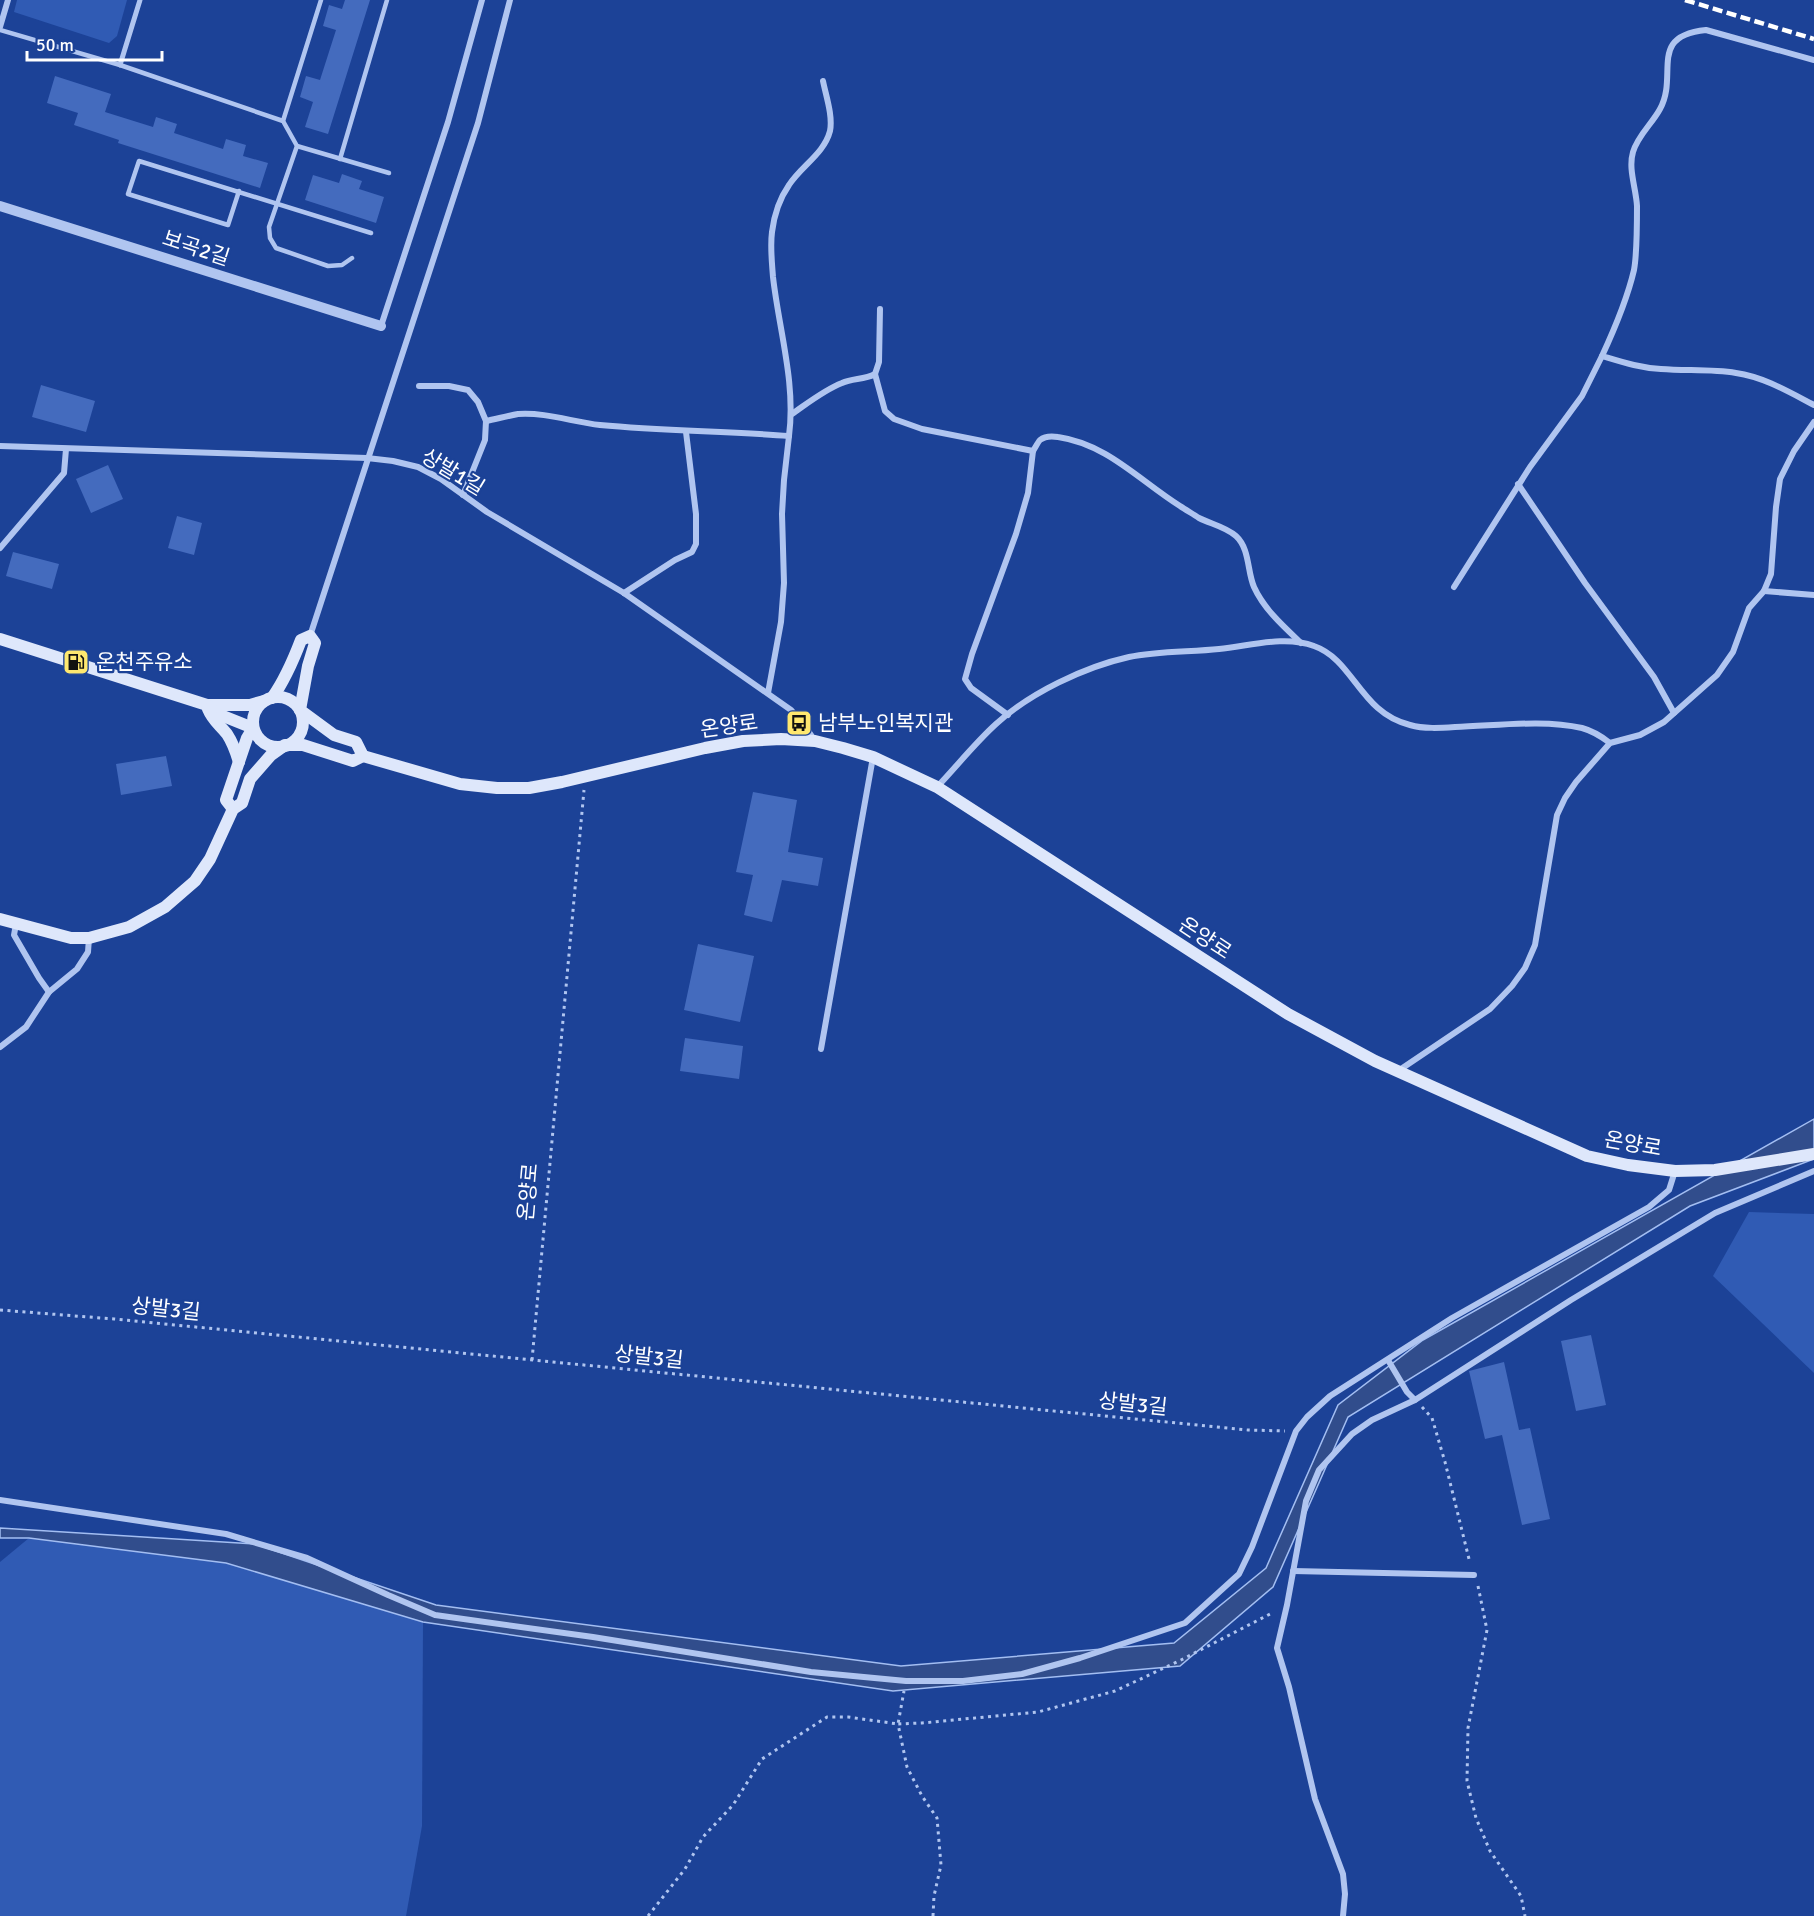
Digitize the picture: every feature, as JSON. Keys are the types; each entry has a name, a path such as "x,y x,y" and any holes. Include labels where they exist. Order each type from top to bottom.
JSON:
{"main road":[{"path":"0,919 71,938 89,938 129,927 148,918 180,895 195,881 210,859 233,809 242,803 250,779 271,755 298,735 302,727 300,710 308,666 315,643 310,636 301,640 292,663 268,699 254,712 253,728 247,738 226,800 233,809"},
{"path":"0,639 207,705 250,705 268,699 288,699 334,735 356,742 363,756 353,761 303,745 269,745 262,741 253,728 218,714 207,705"},
{"path":"207,705 213,721 225,731 233,744 239,762"},
{"name":"온양로","path":"363,756 460,783 497,788 529,788 743,741 781,739 815,741 873,757 937,787 1288,1014 1397,1071 1587,1156 1628,1165 1675,1171 1715,1170 1814,1154"}],"street":[{"path":"0,28 8,0"},
{"path":"120,65 140,0"},
{"path":"381,326 448,122 482,0"},
{"path":"310,636 478,123 510,0"},
{"path":"1454,586 1518,484 1581,396 1617,324 1634,269 1637,207 1631,169 1633,152 1643,132 1660,109 1668,87 1666,66 1669,50 1679,38 1692,31 1706,30 1814,60"},
{"path":"768,693 784,593 783,480 792,414 790,385 771,258 772,233 777,210 788,185 823,148 830,130 830,114 823,81"},
{"name":"보곡2길","path":"0,206 381,326"},
{"path":"880,309 879,362 875,374 885,411 894,419 922,429 1033,452"},
{"path":"1602,356 1634,366 1737,373 1764,381 1814,405"},
{"path":"792,414 829,389 846,381 866,379 875,374"},
{"path":"419,386 449,386 468,390 478,402 486,421 485,440 463,495"},
{"path":"486,421 519,414 598,425 687,432 789,436"},
{"path":"1397,1071 1490,1009 1525,968 1535,945 1557,814 1564,798 1576,782 1610,743 1640,735 1664,722 1718,675 1733,652 1749,609 1764,591 1771,574 1780,478 1794,451 1814,422"},
{"path":"624,593 675,560 692,552 696,544 696,514 687,432"},
{"path":"1008,715 971,688 965,680 972,654 1016,534 1028,493 1033,452 1040,440 1050,436 1068,438 1088,445 1132,470 1180,506 1236,536 1245,548 1254,586 1264,604 1301,643"},
{"name":"상발1길","path":"0,446 367,458 418,466 441,479 487,512 624,593 791,710 815,741"},
{"path":"0,548 64,472 66,449"},
{"path":"1518,484 1654,677 1674,713"},
{"path":"1764,591 1814,595"},
{"path":"937,787 996,723 1025,701 1059,682 1130,657 1288,641 1314,646 1334,658 1367,699 1389,717 1410,726 1437,728 1558,725 1582,728 1597,733 1610,743"},
{"path":"821,1049 873,757"},
{"path":"16,924 14,935 49,992"},
{"path":"0,1047 26,1027 49,992 77,969 88,952 89,938"},
{"path":"0,1500 226,1534 307,1558 435,1615 593,1637 811,1672 906,1681 963,1681 1022,1674 1080,1658 1185,1623 1239,1575 1296,1431 1307,1417 1330,1396 1452,1318 1650,1207 1669,1190 1675,1171"},
{"path":"1342,1916 1345,1894 1343,1874 1315,1799 1290,1687 1277,1648 1306,1500 1318,1470 1352,1434 1372,1420 1415,1400 1571,1300 1715,1213 1814,1171"},
{"path":"1388,1360 1407,1392 1415,1400"},
{"path":"1293,1571 1474,1575"}],"lane":[{"path":"283,121 321,0"},
{"path":"340,159 387,0"},
{"path":"0,28 120,65 283,121 297,146 389,173"},
{"path":"297,146 269,227 270,238 276,248 328,266 342,265 352,258"},
{"path":"239,191 228,225 128,194 139,161 239,191 371,232"}],"path":[{"name":"온양로","path":"532,1360 585,777"},
{"name":"상발3길","path":"0,1310 114,1319 1248,1430 1296,1431"},
{"path":"1415,1400 1432,1418 1487,1630 1468,1728 1467,1781 1476,1818 1490,1851 1521,1896 1525,1916"},
{"path":"648,1916 685,1869 703,1837 733,1805 762,1759 827,1717 848,1717 898,1724 1038,1712 1115,1691 1287,1605"},
{"path":"905,1686 898,1724 907,1767 937,1818 941,1845 941,1865 934,1896 933,1916"}],"shaded area":[{"path":"17,0 127,0 117,36 109,43 14,12"},
{"path":"1814,1119 1814,1159 1690,1206 1348,1417 1273,1587 1180,1666 893,1691 423,1622 226,1563 29,1538 0,1538 0,1528 255,1544 436,1605 901,1666 1174,1643 1266,1568 1338,1405 1423,1340"},
{"path":"1749,1212 1814,1214 1814,1373 1713,1276"},
{"path":"29,1538 226,1563 423,1622 422,1826 406,1916 0,1916 0,1562"}],"building":[{"path":"345,0 370,0 328,134 305,127 313,102 300,97 306,76 320,80 336,30 323,26 329,5 342,9"},
{"path":"55,76 111,94 105,112 153,127 156,117 177,124 174,133 223,149 226,139 246,145 243,156 268,163 260,188 118,143 119,140 74,125 78,113 47,103"},
{"path":"342,174 362,181 359,189 384,197 376,223 305,200 313,175 339,183"},
{"path":"41,385 95,401 86,432 32,417"},
{"path":"108,465 123,499 91,513 76,479"},
{"path":"177,516 202,523 194,555 168,548"},
{"path":"13,552 59,564 52,589 6,576"},
{"path":"166,756 172,786 121,795 116,764"},
{"path":"753,792 797,800 788,852 823,858 818,886 782,880 772,922 744,915 753,875 736,872"},
{"path":"698,944 754,956 740,1022 684,1010"},
{"path":"685,1038 743,1046 739,1079 680,1071"},
{"path":"1591,1335 1606,1405 1576,1411 1561,1341"},
{"path":"1504,1362 1519,1430 1530,1428 1550,1519 1522,1525 1502,1435 1485,1439 1469,1371"}],"railway":[{"path":"1685,0 1814,39"}],"place":[{"name":"온천주유소","path":"76,662"},
{"name":"남부노인복지관","path":"799,723"}]}
